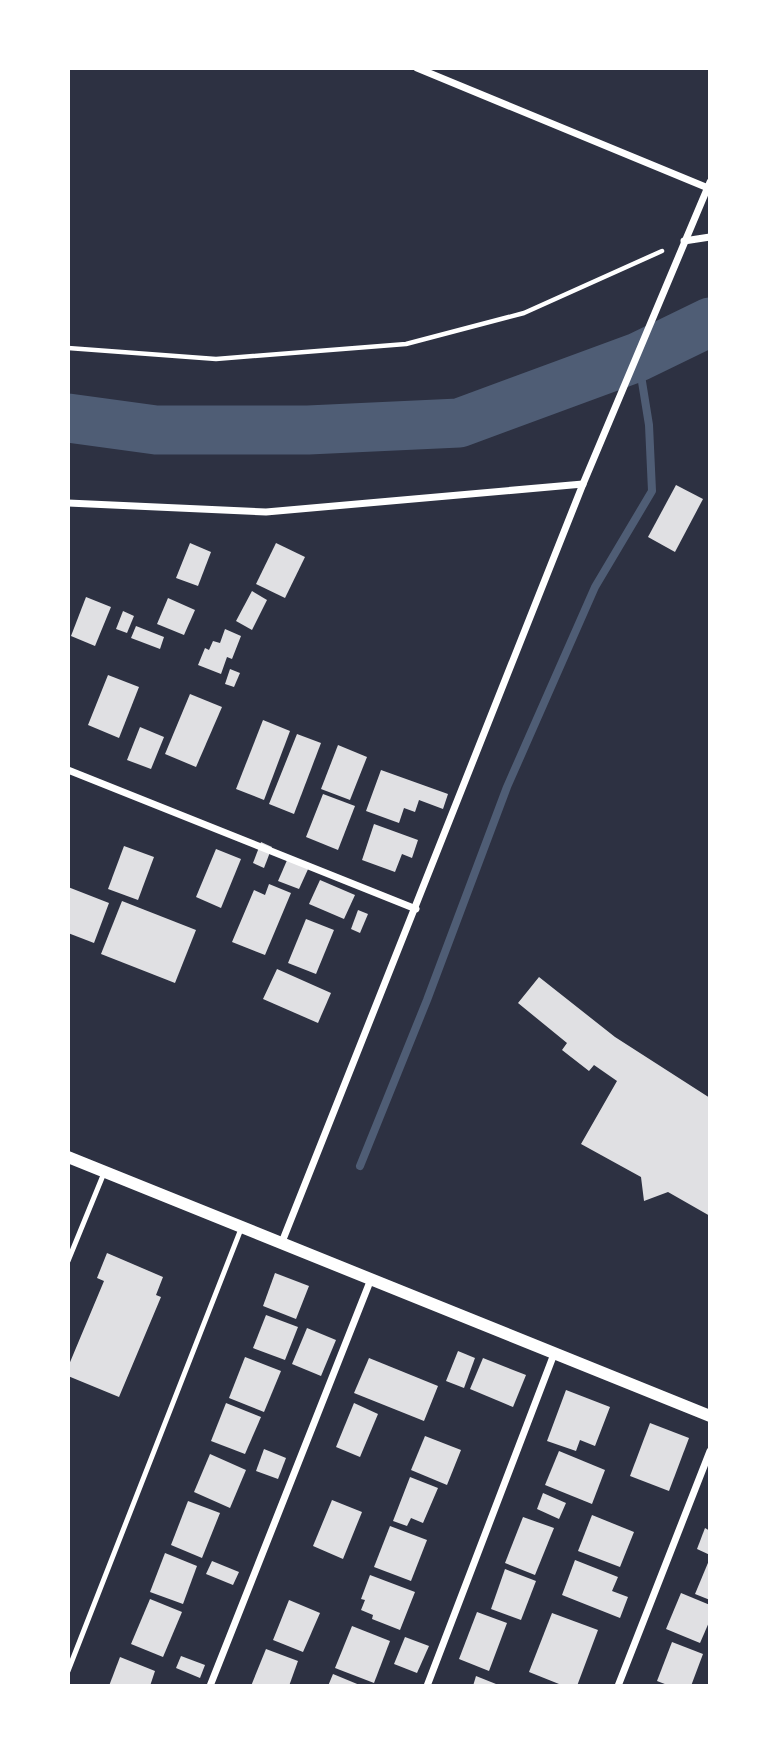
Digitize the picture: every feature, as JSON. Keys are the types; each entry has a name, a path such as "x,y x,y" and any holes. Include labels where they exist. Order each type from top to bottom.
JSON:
{"street":[{"path":"282,1242 595,454 709,185 417,68"},
{"path":"684,241 710,237"},
{"path":"68,503 266,512 583,484"},
{"path":"68,770 416,909"},
{"path":"68,1157 710,1416"},
{"path":"211,1686 371,1278"},
{"path":"427,1686 554,1354"},
{"path":"618,1686 710,1451"}],"lane":[{"path":"68,1261 104,1171"},
{"path":"68,1671 242,1226"}],"path":[{"path":"68,348 216,359 406,344 524,313 684,241"}],"building":[{"path":"676,485 703,499 675,552 648,537"},
{"path":"190,543 211,552 198,586 176,578"},
{"path":"276,543 305,557 285,598 256,584"},
{"path":"252,591 267,600 252,630 236,621"},
{"path":"86,597 111,607 95,646 71,636"},
{"path":"168,598 195,610 184,635 157,624"},
{"path":"123,611 134,616 127,633 116,629"},
{"path":"136,626 164,637 160,649 131,638"},
{"path":"225,629 241,636 232,659 227,657 221,674 198,665 205,648 209,650 213,641 220,643"},
{"path":"230,669 240,673 234,687 225,684"},
{"path":"108,675 139,687 119,738 88,725"},
{"path":"190,694 222,707 196,767 165,754"},
{"path":"263,720 290,731 264,800 236,789"},
{"path":"140,727 164,737 151,769 127,760"},
{"path":"297,734 321,743 294,814 269,804"},
{"path":"338,745 367,757 350,800 321,789"},
{"path":"381,770 448,794 443,809 419,800 415,812 404,808 399,823 366,811"},
{"path":"323,794 355,806 338,850 306,837"},
{"path":"374,824 418,840 412,858 402,854 395,872 362,860"},
{"path":"261,842 272,847 264,868 253,863"},
{"path":"124,846 154,857 138,900 108,889"},
{"path":"216,849 241,859 221,908 196,897"},
{"path":"288,858 309,867 299,889 278,881"},
{"path":"320,880 355,895 344,919 309,904"},
{"path":"269,884 291,893 265,955 232,942 254,890 265,895"},
{"path":"68,887 109,903 94,943 68,933"},
{"path":"122,901 196,930 175,983 101,954"},
{"path":"358,910 368,914 360,933 351,929"},
{"path":"306,919 334,930 316,974 288,963"},
{"path":"277,969 331,993 318,1023 263,999"},
{"path":"539,977 615,1037 710,1098 710,1216 668,1192 644,1201 641,1177 581,1144 617,1081 594,1065 589,1071 562,1050 567,1043 518,1003"},
{"path":"107,1253 163,1277 156,1295 161,1297 119,1397 68,1376 68,1367 104,1281 97,1278"},
{"path":"275,1273 309,1286 296,1319 263,1306"},
{"path":"266,1315 298,1327 285,1360 253,1348"},
{"path":"307,1328 336,1340 321,1376 292,1364"},
{"path":"458,1351 475,1358 464,1388 446,1381"},
{"path":"245,1357 281,1371 264,1412 229,1398"},
{"path":"369,1358 438,1386 424,1421 354,1393"},
{"path":"483,1358 526,1375 513,1407 470,1389"},
{"path":"566,1390 610,1407 595,1446 580,1440 576,1451 547,1441"},
{"path":"226,1403 261,1417 245,1454 211,1441"},
{"path":"354,1403 378,1414 360,1457 336,1447"},
{"path":"650,1423 689,1438 669,1491 630,1476"},
{"path":"425,1436 461,1450 447,1485 411,1470"},
{"path":"264,1449 286,1458 278,1479 256,1471"},
{"path":"559,1451 605,1470 592,1504 545,1485"},
{"path":"210,1454 246,1470 230,1508 194,1492"},
{"path":"410,1477 438,1488 423,1523 411,1518 407,1526 393,1521"},
{"path":"543,1493 566,1503 559,1519 537,1509"},
{"path":"332,1500 362,1512 343,1559 313,1546"},
{"path":"188,1501 220,1513 202,1558 171,1545"},
{"path":"592,1515 634,1532 620,1567 578,1551"},
{"path":"523,1517 554,1528 535,1575 505,1563"},
{"path":"390,1526 427,1540 411,1581 374,1567"},
{"path":"705,1528 710,1531 710,1555 697,1549"},
{"path":"165,1553 197,1566 183,1604 150,1592"},
{"path":"710,1558 710,1600 695,1594"},
{"path":"575,1560 618,1577 612,1591 628,1597 620,1618 562,1595"},
{"path":"212,1561 239,1572 233,1585 206,1574"},
{"path":"505,1569 536,1581 521,1620 491,1609"},
{"path":"370,1575 415,1592 400,1630 372,1619 373,1615 361,1610 365,1600 361,1599"},
{"path":"681,1593 710,1605 710,1620 700,1643 666,1629"},
{"path":"150,1599 182,1612 163,1657 131,1644"},
{"path":"289,1600 320,1613 303,1652 273,1640"},
{"path":"477,1612 507,1623 489,1671 459,1659"},
{"path":"552,1613 598,1630 577,1686 564,1686 529,1672"},
{"path":"352,1626 390,1641 374,1683 335,1668"},
{"path":"405,1637 429,1646 417,1673 394,1664"},
{"path":"672,1642 703,1654 691,1686 670,1686 657,1681"},
{"path":"266,1649 298,1661 289,1686 251,1686"},
{"path":"181,1656 205,1665 200,1678 176,1668"},
{"path":"120,1657 155,1671 150,1686 109,1686"},
{"path":"333,1674 362,1686 328,1686"},
{"path":"476,1676 501,1686 473,1686"}],"waterway":[{"path":"68,418 156,430 308,430 459,423 638,357 710,322"},
{"path":"360,1166 427,1000 507,787 595,587 652,491 649,425 638,357"}]}
